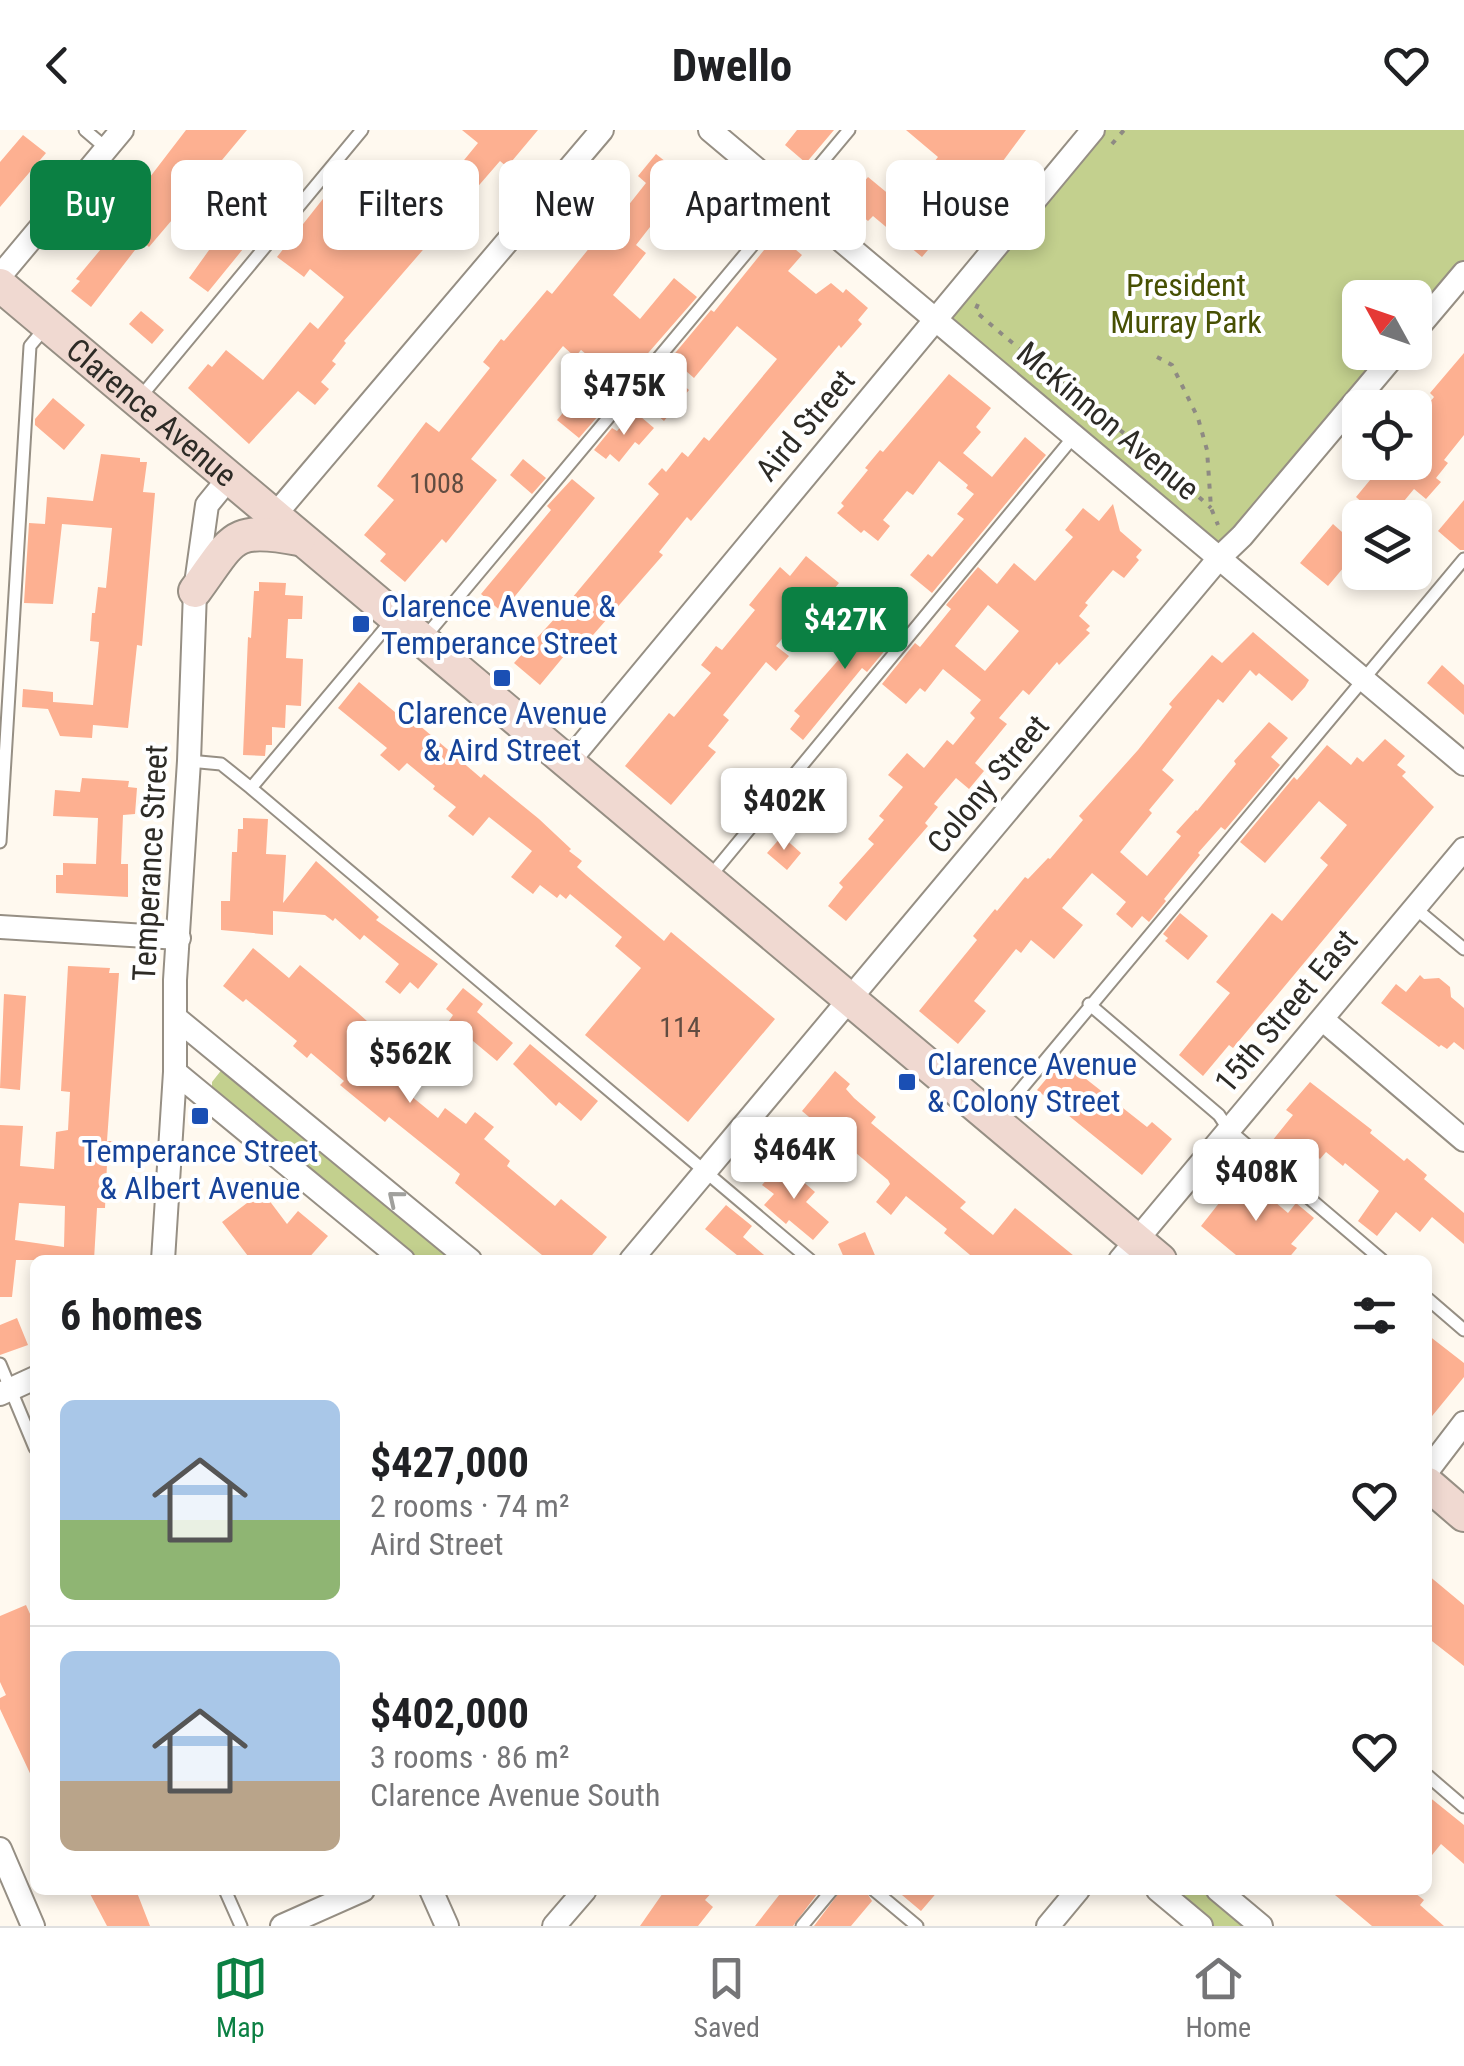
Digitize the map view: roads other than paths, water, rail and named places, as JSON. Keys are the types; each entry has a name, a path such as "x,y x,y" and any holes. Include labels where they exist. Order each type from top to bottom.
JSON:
{"main road":[{"name":"Clarence Avenue","path":"0,285 851,1000 1139,1253"},
{"path":"195,590 236,538 260,532 302,539"},
{"path":"1432,1487 1464,1515"}],"street":[{"path":"274,516 602,130"},
{"name":"McKinnon Avenue","path":"710,130 746,160"},
{"name":"Aird Street","path":"568,762 1092,130"},
{"path":"0,276 114,139"},
{"name":"McKinnon Avenue","path":"853,250 1464,764"},
{"path":"1432,311 1464,273"},
{"name":"Colony Street","path":"635,1255 1220,557 1382,370"},
{"name":"Temperance Street","path":"162,1255 175,1072 175,980 190,761 195,590 207,505 229,478"},
{"name":"15th Street East","path":"1139,1253 1229,1130 1464,850"},
{"path":"0,927 179,938"},
{"path":"176,1018 464,1255"},
{"path":"1322,1019 1464,1140"},
{"path":"175,1072 397,1255"},
{"path":"5,1391 30,1380"},
{"path":"1432,1465 1464,1423"},
{"path":"0,1849 33,1926"},
{"path":"282,1926 351,1895"},
{"path":"433,1895 447,1926"},
{"path":"560,1924 581,1895"},
{"path":"1048,1926 1074,1895"},
{"path":"1164,1895 1201,1926"},
{"path":"1224,1895 1262,1926"}],"lane":[{"path":"85,130 114,139"},
{"path":"137,401 362,130"},
{"path":"824,160 849,130"},
{"path":"422,640 748,250"},
{"path":"0,842 30,346 48,325"},
{"path":"708,879 1075,435"},
{"path":"994,1122 1464,559"},
{"path":"251,788 395,617"},
{"path":"190,761 221,764 251,788 804,1255"},
{"path":"1415,908 1464,949"},
{"path":"1089,1004 1376,1255"},
{"path":"1432,1302 1464,1330"},
{"path":"0,1364 5,1391 30,1438"},
{"path":"1432,1779 1464,1807"},
{"path":"228,1895 241,1926"},
{"path":"802,1926 828,1895"},
{"path":"880,1895 917,1926"}],"place":[{"name":"Clarence Avenue & Temperance Street","path":"361,624"},
{"name":"Clarence Avenue & Aird Street","path":"502,678"},
{"name":"Clarence Avenue & Colony Street","path":"907,1082"},
{"name":"Temperance Street & Albert Avenue","path":"200,1116"}],"park label":[{"name":"President Murray Park","path":"1186,304"}]}
